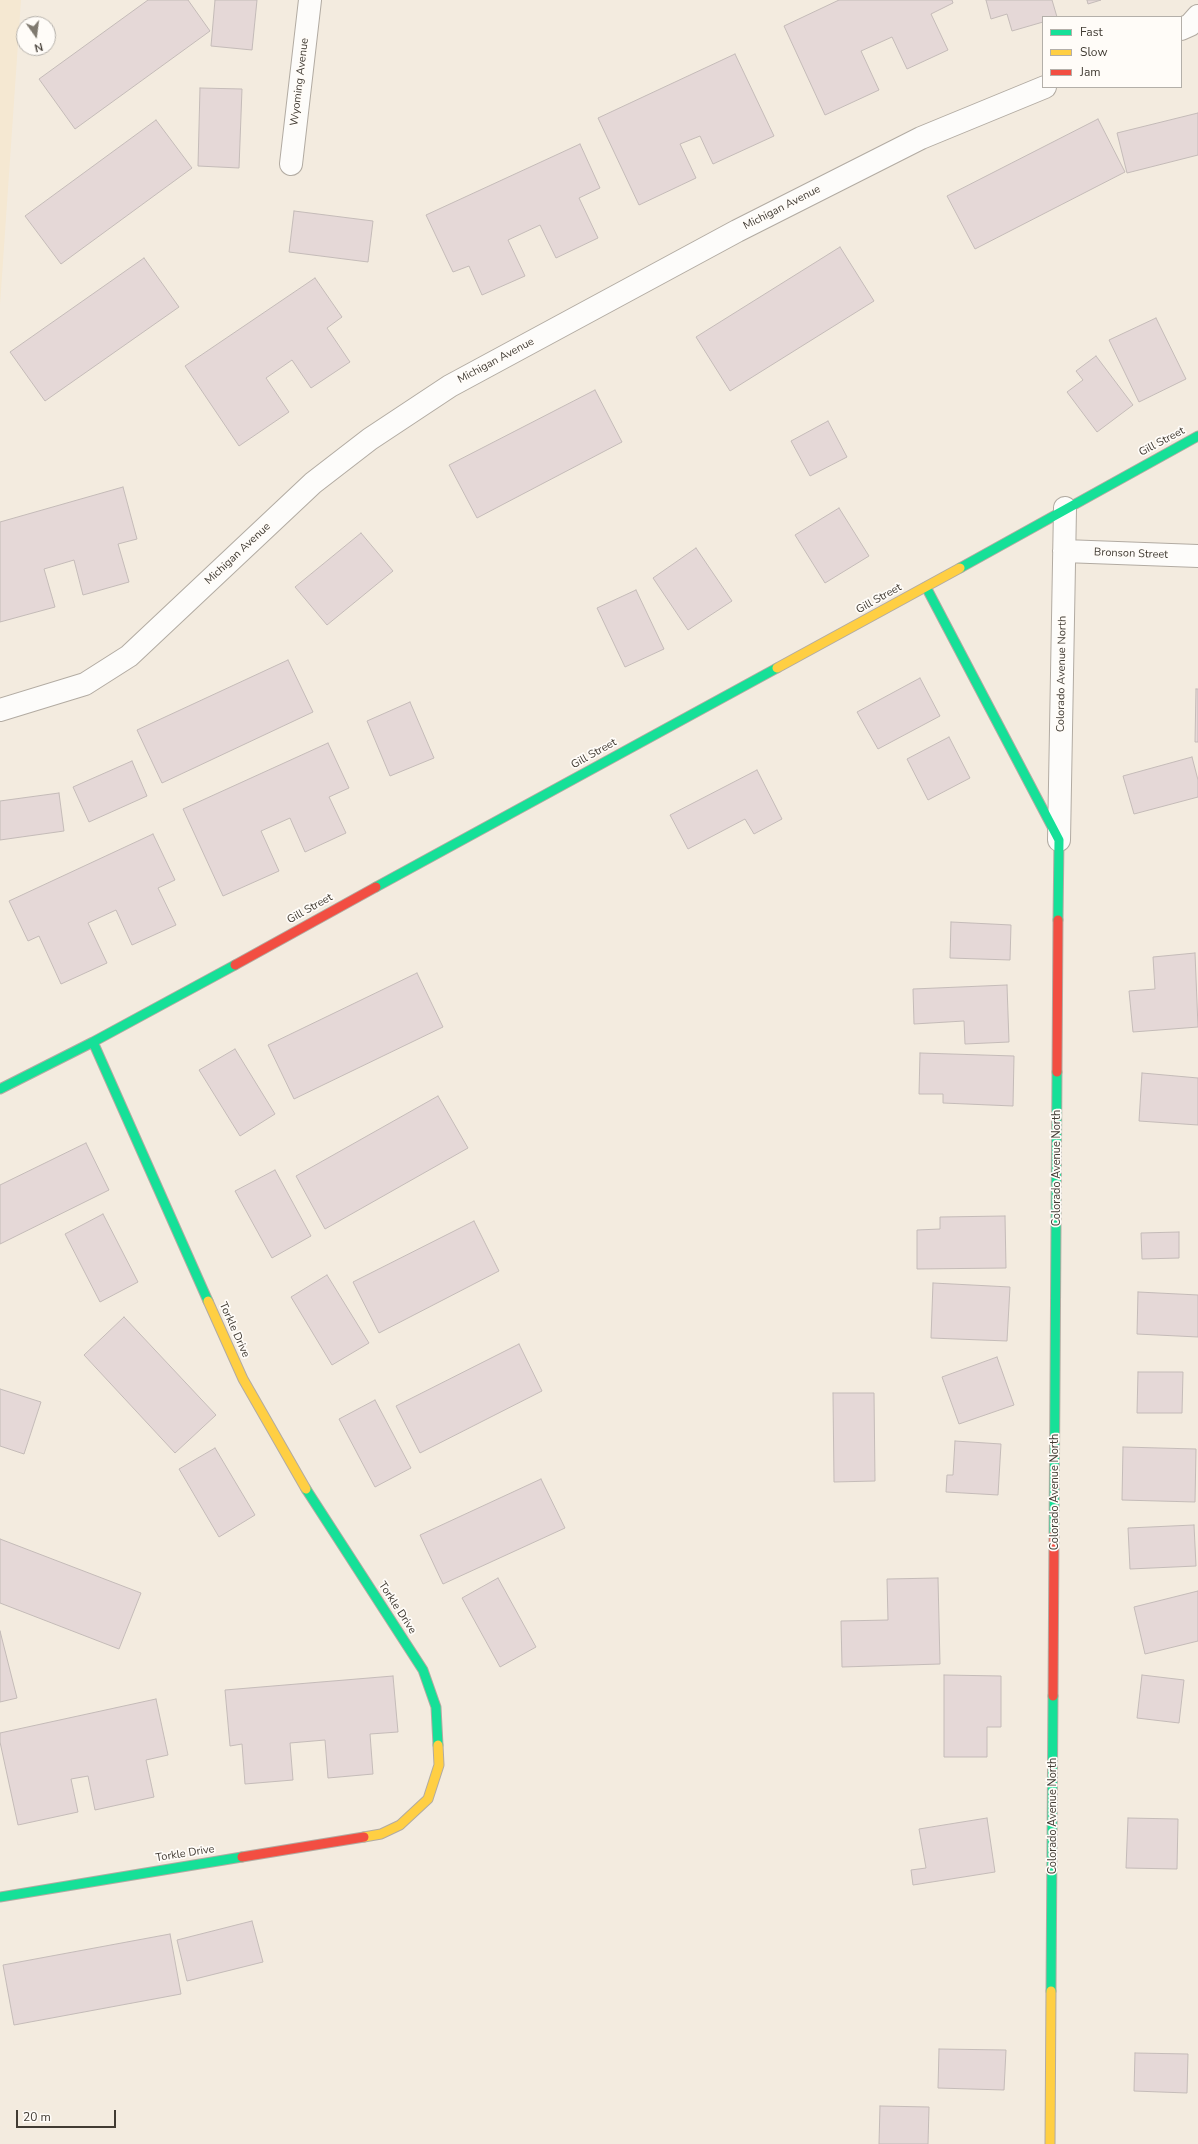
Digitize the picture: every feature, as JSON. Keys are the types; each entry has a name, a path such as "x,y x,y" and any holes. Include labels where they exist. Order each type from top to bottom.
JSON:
{"street":[{"name":"Wyoming Avenue","path":"291,164 310,0"},
{"path":"1182,29 1190,25 1198,16"},
{"name":"Michigan Avenue","path":"0,710 85,684 129,656 313,483 370,439 450,386 736,231 921,138 1044,88"},
{"name":"Gill Street","path":"0,1089 93,1042 926,587 1065,508 1198,436"},
{"name":"Colorado Avenue North","path":"1050,2144 1059,840 1065,508"},
{"name":"Bronson Street","path":"1064,552 1198,556"},
{"name":"Colorado Avenue North","path":"926,587 1059,840"},
{"name":"Torkle Drive","path":"0,1897 381,1834 400,1825 428,1799 439,1764 436,1707 423,1670 296,1473 243,1379 93,1042"}],"shaded area":[{"path":"0,0 21,0 20,16 16,16 17,56 0,305"}],"building":[{"path":"148,0 188,0 210,31 75,129 39,79"},
{"path":"215,0 257,0 252,50 211,46"},
{"path":"839,0 952,0 953,3 931,14 948,50 907,69 892,37 861,51 879,90 825,115 784,26"},
{"path":"986,0 1052,0 1057,16 1042,16 1042,22 1012,31 1007,14 991,19"},
{"path":"1087,0 1101,0 1088,4"},
{"path":"735,54 774,136 713,164 700,136 680,144 696,178 639,205 598,118"},
{"path":"200,88 242,89 239,168 198,166"},
{"path":"1198,113 1198,155 1127,173 1117,133"},
{"path":"1098,119 1125,172 975,249 947,196"},
{"path":"156,120 192,168 61,264 25,216"},
{"path":"580,144 600,188 579,198 598,238 556,258 540,225 508,240 525,276 482,295 469,266 453,272 426,215"},
{"path":"294,211 373,221 368,262 289,252"},
{"path":"840,247 874,301 730,391 696,337"},
{"path":"144,258 179,307 45,401 10,352"},
{"path":"315,278 342,317 327,328 350,362 311,388 292,360 266,378 289,412 239,446 185,366"},
{"path":"1156,318 1186,379 1139,402 1109,340"},
{"path":"1096,356 1133,405 1097,432 1067,392 1083,380 1076,371"},
{"path":"595,390 622,442 477,518 449,465"},
{"path":"828,421 847,457 810,476 791,441"},
{"path":"123,487 137,539 118,544 129,582 83,595 74,560 44,569 55,607 0,622 0,522"},
{"path":"839,508 869,556 825,583 795,535"},
{"path":"361,533 393,571 327,625 295,587"},
{"path":"696,548 732,601 688,630 653,578"},
{"path":"636,590 664,649 625,667 597,608"},
{"path":"288,660 313,712 162,783 137,730"},
{"path":"920,678 940,716 878,749 857,712"},
{"path":"1196,689 1198,689 1198,742 1195,742"},
{"path":"410,702 434,758 390,776 367,721"},
{"path":"949,737 970,778 928,800 907,759"},
{"path":"328,743 349,788 329,797 346,833 305,852 290,818 261,831 279,871 223,896 183,809"},
{"path":"1192,757 1198,780 1198,797 1134,814 1123,776"},
{"path":"132,761 147,796 89,822 73,787"},
{"path":"757,770 782,819 754,834 745,819 688,849 670,815"},
{"path":"59,793 64,831 0,840 0,801"},
{"path":"153,834 175,880 158,888 176,925 132,945 116,910 88,923 107,963 61,984 39,936 28,941 9,901"},
{"path":"951,922 1011,925 1010,960 950,958"},
{"path":"1195,953 1198,1027 1133,1032 1129,991 1155,989 1153,957"},
{"path":"417,973 443,1027 294,1099 268,1045"},
{"path":"1007,985 1009,1042 965,1044 964,1021 914,1024 913,989"},
{"path":"235,1049 275,1114 240,1136 199,1070"},
{"path":"920,1053 1014,1056 1013,1106 943,1103 943,1094 919,1094"},
{"path":"1142,1073 1198,1078 1198,1125 1139,1121"},
{"path":"438,1096 468,1148 325,1229 296,1176"},
{"path":"86,1143 109,1190 0,1244 0,1185"},
{"path":"275,1170 311,1236 272,1258 235,1191"},
{"path":"103,1214 138,1282 100,1302 65,1234"},
{"path":"1005,1216 1006,1268 917,1269 917,1230 940,1229 940,1217"},
{"path":"474,1221 499,1271 379,1333 353,1282"},
{"path":"1179,1232 1179,1258 1142,1259 1141,1233"},
{"path":"327,1275 369,1343 332,1365 291,1297"},
{"path":"933,1283 1010,1287 1007,1341 931,1338"},
{"path":"1138,1292 1198,1295 1198,1337 1137,1334"},
{"path":"124,1317 216,1415 175,1453 84,1355"},
{"path":"519,1344 542,1391 420,1453 396,1406"},
{"path":"997,1357 1014,1405 959,1424 942,1377"},
{"path":"1138,1372 1183,1372 1182,1413 1137,1413"},
{"path":"0,1389 41,1402 24,1454 0,1446"},
{"path":"833,1393 874,1393 875,1481 834,1482"},
{"path":"375,1400 411,1468 375,1487 339,1419"},
{"path":"955,1441 1001,1444 998,1495 946,1492 947,1475 953,1475"},
{"path":"1123,1447 1196,1449 1195,1502 1122,1500"},
{"path":"215,1448 255,1515 219,1537 179,1469"},
{"path":"541,1479 565,1528 443,1584 420,1535"},
{"path":"1194,1525 1196,1566 1130,1569 1128,1528"},
{"path":"0,1539 141,1593 119,1649 0,1603"},
{"path":"498,1578 536,1647 500,1667 462,1598"},
{"path":"938,1578 940,1664 842,1667 841,1621 888,1620 887,1579"},
{"path":"1198,1591 1198,1641 1145,1654 1134,1607"},
{"path":"0,1631 17,1698 0,1702"},
{"path":"944,1675 1001,1676 1001,1727 987,1727 987,1757 944,1757"},
{"path":"1142,1675 1184,1680 1179,1723 1137,1718"},
{"path":"393,1676 398,1732 370,1734 373,1774 328,1778 325,1740 290,1743 293,1780 245,1784 242,1744 230,1746 225,1690"},
{"path":"156,1699 168,1755 146,1760 154,1797 95,1810 88,1776 71,1779 78,1812 18,1825 0,1742 0,1733"},
{"path":"987,1818 995,1872 913,1885 911,1870 926,1868 919,1829"},
{"path":"1128,1818 1178,1819 1177,1869 1126,1868"},
{"path":"252,1921 263,1962 187,1981 177,1940"},
{"path":"170,1934 181,1994 14,2025 3,1965"},
{"path":"939,2049 1006,2050 1004,2090 938,2088"},
{"path":"1135,2053 1188,2054 1187,2093 1134,2091"},
{"path":"880,2106 929,2107 928,2144 879,2144"}],"traffic: fast":[{"path":"960,568 1198,436"},
{"path":"926,587 1059,840 1058,920"},
{"path":"376,887 777,668"},
{"path":"0,1089 93,1042 235,965"},
{"path":"93,1042 208,1301"},
{"path":"1054,1535 1057,1072"},
{"path":"306,1489 423,1670 436,1707 438,1745"},
{"path":"1051,1991 1053,1696"},
{"path":"0,1897 242,1857"}],"traffic: slow":[{"path":"777,668 960,568"},
{"path":"208,1301 243,1379 306,1489"},
{"path":"364,1837 381,1834 400,1825 428,1799 439,1765 438,1745"},
{"path":"1050,2144 1051,1991"}],"traffic: jam":[{"path":"235,965 376,887"},
{"path":"1057,1072 1058,920"},
{"path":"1053,1696 1054,1535"},
{"path":"242,1857 364,1837"}]}
